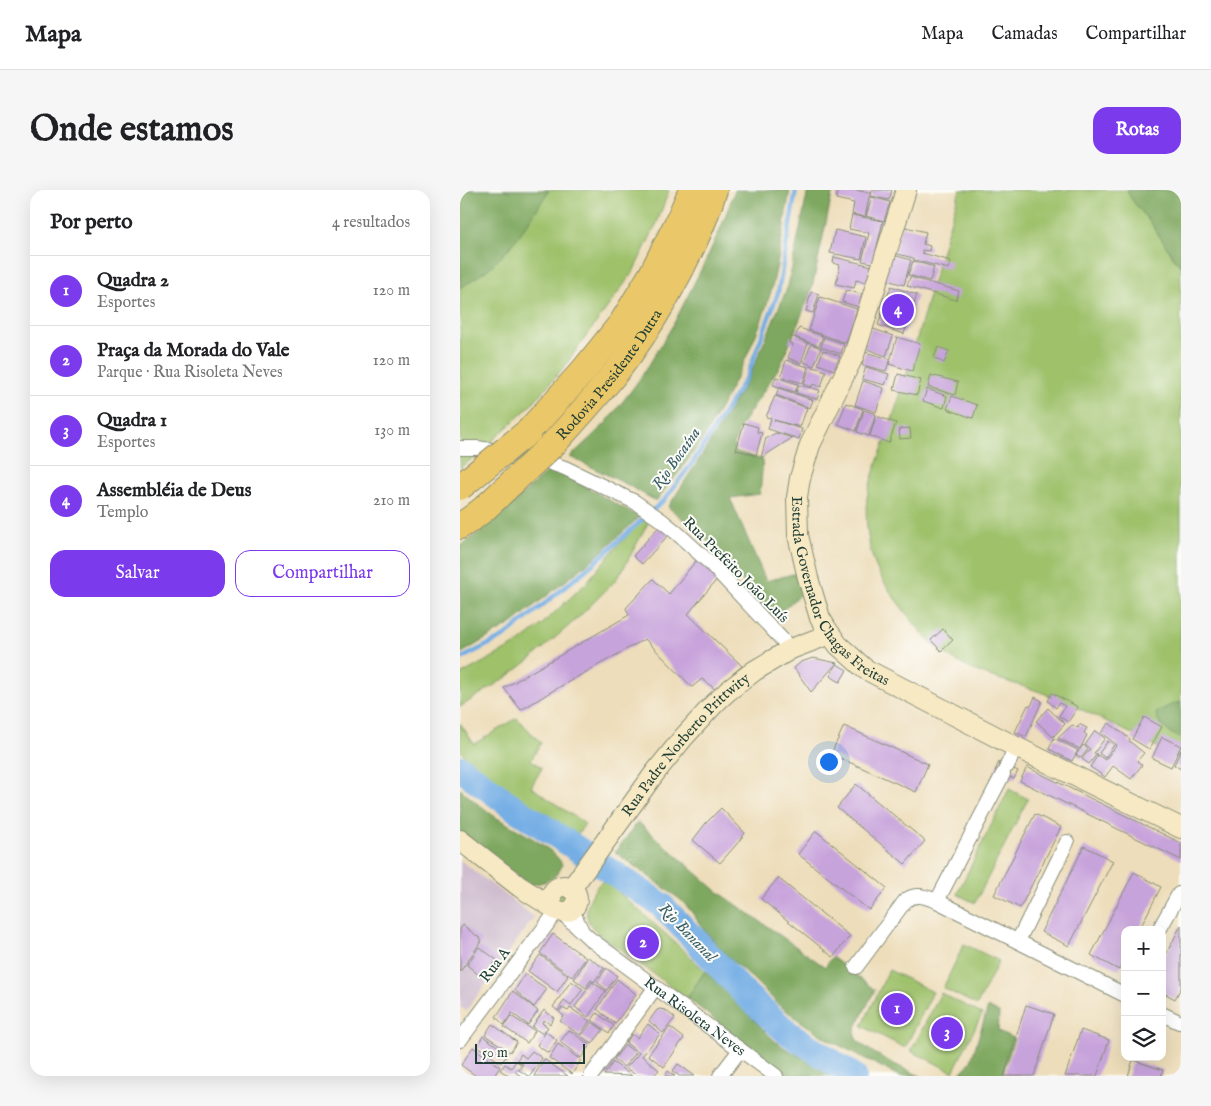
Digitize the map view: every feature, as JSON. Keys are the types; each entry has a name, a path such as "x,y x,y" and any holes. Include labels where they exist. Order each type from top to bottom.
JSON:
{"highway":[{"name":"Rodovia Presidente Dutra","path":"460,487 529,431 584,370 622,323 652,274 692,190"},
{"name":"Rodovia Presidente Dutra","path":"460,526 485,508 554,443 610,380 650,324 680,271 701,226 714,190"}],"main road":[{"name":"Estrada Governador Chagas Freitas","path":"906,190 854,355 810,445 800,478 797,497 798,535 820,618 846,654 865,670 1181,828"},
{"name":"Rua Padre Norberto Prittwity","path":"564,901 654,774 714,704 754,671 791,649 830,634"},
{"name":"Rua Risoleta Neves","path":"460,840 520,887 564,901"}],"street":[{"name":"Rua Prefeito João Luís","path":"460,448 524,454 565,468 635,502 677,532 710,563 791,649"},
{"path":"937,901 1016,747"},
{"path":"1018,942 1067,842"},
{"path":"1161,926 1179,894"},
{"path":"856,967 908,898 923,896 937,901 1121,993"},
{"name":"Rua Risoleta Neves","path":"564,901 590,939 776,1076"},
{"name":"Rua A","path":"460,1040 564,901"},
{"path":"591,1076 655,988"},
{"path":"1166,1016 1179,1022"},
{"path":"720,1076 740,1050"}],"shaded area":[{"path":"460,860 534,917 466,1011 460,1007"}],"green space":[{"path":"460,190 669,190 657,223 633,272 564,367 530,406 488,445 460,443"},
{"path":"460,190 549,190 521,233 501,257 460,288"},
{"path":"735,190 790,190 772,288 756,335 727,395 701,442 656,501 570,457 606,423 647,368 673,325 707,258"},
{"path":"808,190 833,190 812,288 780,366 740,427 734,443 734,451 763,460 760,494 730,498 766,581 797,573 805,590 774,618 715,548 668,507 749,377 757,359 788,286"},
{"path":"960,190 1181,190 1181,759 1061,700 984,674 961,664 943,652 918,628 893,595 876,567 867,525 866,505 868,491 907,373"},
{"path":"1127,190 1181,190 1181,267 1134,202"},
{"path":"460,452 479,454 460,468"},
{"path":"551,468 639,517 597,556 511,624 460,654 460,546 495,519"},
{"path":"643,519 648,523 614,582 580,616 532,658 507,677 460,707 460,675 520,642 538,628 586,583"},
{"path":"1175,703 1181,703 1181,737 1172,734 1166,729 1156,715 1157,712"},
{"path":"517,718 541,743 531,760 542,768 531,787 585,824 577,835 565,835 530,810 490,788 477,775 460,750 460,723 474,744"},
{"path":"460,789 494,816 532,838 558,858 562,865 557,874 545,881 530,885 460,836"},
{"path":"1009,789 1028,799 975,903 957,894"},
{"path":"638,822 717,891 825,967 832,957 875,990 857,1025 855,1037 866,1048 921,1076 899,1076 827,1039 779,1005 729,958 681,900 615,852"},
{"path":"603,881 611,885 705,971 687,998 600,935 591,925 587,916 588,905 595,889"},
{"path":"563,888 574,896 574,903 567,910 553,897 556,891"},
{"path":"964,944 999,961 977,1005 943,988"},
{"path":"889,970 933,992 905,1048 862,1026"},
{"path":"705,971 775,1041 837,1076 787,1076 687,998"},
{"path":"941,993 982,1014 953,1072 911,1051"},
{"path":"988,1007 999,1013 998,1031 1014,1038 1002,1076 956,1076 971,1061"}],"building":[{"path":"838,190 856,190 870,193 865,217 852,214 854,203 836,199"},
{"path":"872,190 892,190 889,200 871,196"},
{"path":"872,197 890,202 884,221 866,216"},
{"path":"852,215 883,221 873,263 862,261 869,233 849,229"},
{"path":"901,226 926,232 923,244 930,246 929,251 922,250 922,253 951,261 949,269 894,253"},
{"path":"835,230 866,237 861,259 830,253"},
{"path":"890,254 911,260 904,285 883,279"},
{"path":"834,257 872,266 868,283 856,280 854,288 836,284 840,265 833,263"},
{"path":"913,261 934,267 930,281 908,275"},
{"path":"910,277 959,291 956,300 907,286"},
{"path":"891,286 917,295 904,334 878,325"},
{"path":"846,290 865,295 862,308 842,302"},
{"path":"811,292 819,294 813,313 806,311"},
{"path":"820,297 857,309 846,343 809,330"},
{"path":"799,328 823,336 819,346 795,337"},
{"path":"871,328 893,336 886,356 864,348"},
{"path":"791,336 808,343 801,363 788,358 793,344 789,343"},
{"path":"824,337 844,344 841,354 821,347"},
{"path":"897,337 920,344 912,371 889,364"},
{"path":"811,344 821,348 814,366 804,362"},
{"path":"938,347 949,351 944,363 934,358"},
{"path":"823,350 840,356 834,370 818,364"},
{"path":"865,352 890,359 886,371 862,365"},
{"path":"786,360 808,367 803,383 781,377"},
{"path":"810,366 826,371 821,387 813,384 812,387 804,384"},
{"path":"866,367 889,374 885,385 862,379"},
{"path":"898,374 921,380 917,395 894,390"},
{"path":"931,375 958,382 955,395 928,387"},
{"path":"776,377 798,384 795,392 773,385"},
{"path":"863,381 884,388 876,412 855,405"},
{"path":"799,385 820,390 817,399 796,393"},
{"path":"779,388 813,400 810,408 776,395"},
{"path":"927,389 947,396 944,408 923,401"},
{"path":"775,396 807,408 800,427 774,420 802,429 799,439 768,429 771,418 766,417"},
{"path":"952,396 977,405 973,418 947,409"},
{"path":"846,403 863,409 856,431 838,424"},
{"path":"864,410 876,414 869,436 857,432"},
{"path":"876,416 896,423 889,443 870,436"},
{"path":"744,423 758,427 757,432 762,433 756,455 736,450"},
{"path":"910,428 911,438 900,439 899,429"},
{"path":"776,433 792,438 761,458 766,438"},
{"path":"662,523 672,531 642,564 633,556"},
{"path":"699,557 719,577 688,614 742,666 715,689 702,679 692,687 645,639 521,710 504,688 629,615 626,608 653,579 669,594"},
{"path":"943,629 953,640 941,651 931,640"},
{"path":"813,658 837,663 811,692 794,668 801,662"},
{"path":"837,664 847,670 840,682 830,676"},
{"path":"1052,693 1078,707 1068,722 1059,716 1065,706 1059,703 1056,708 1048,701"},
{"path":"1035,697 1042,701 1026,737 1015,732 1028,705 1031,706"},
{"path":"1048,708 1065,724 1053,737 1036,721"},
{"path":"1144,717 1162,727 1149,749 1132,739"},
{"path":"1109,723 1130,739 1129,741 1144,753 1137,761 1142,765 1131,779 1113,766 1105,777 1090,767 1098,755 1105,760 1117,745 1101,733"},
{"path":"1079,724 1087,728 1084,733 1087,735 1080,749 1058,738 1072,725 1078,728"},
{"path":"844,726 928,764 916,792 831,754"},
{"path":"1095,731 1105,738 1094,753 1097,754 1089,764 1082,759 1090,749 1085,745"},
{"path":"1162,737 1181,746 1171,767 1152,758"},
{"path":"1054,738 1078,750 1072,761 1049,749"},
{"path":"1108,741 1114,745 1105,758 1099,753"},
{"path":"1083,745 1088,749 1081,758 1076,755"},
{"path":"1181,750 1181,769 1174,765"},
{"path":"999,762 1018,771 1014,779 995,771"},
{"path":"1027,767 1181,843 1181,860 1020,781"},
{"path":"856,784 925,841 905,864 837,808"},
{"path":"721,808 745,833 720,863 693,840"},
{"path":"1035,814 1061,827 1020,908 994,895"},
{"path":"816,831 887,888 869,910 798,854"},
{"path":"1084,846 1113,861 1069,946 1041,932"},
{"path":"1134,872 1161,887 1141,926 1121,926 1121,966 1119,970 1091,955"},
{"path":"778,878 850,936 833,957 761,899"},
{"path":"463,925 482,940 460,972 460,929"},
{"path":"1181,925 1181,988 1175,999 1166,994 1166,954"},
{"path":"553,934 586,958 572,977 540,953"},
{"path":"479,947 497,960 481,977 467,965"},
{"path":"540,955 568,976 557,992 528,971"},
{"path":"588,957 604,968 594,982 591,980 586,988 574,979"},
{"path":"606,968 617,976 607,990 597,982"},
{"path":"525,974 547,989 534,1007 515,990"},
{"path":"617,979 636,994 615,1024 597,1009"},
{"path":"571,981 583,989 571,1005 564,1000 558,1011 553,1007"},
{"path":"592,982 606,991 588,1017 575,1007"},
{"path":"513,991 538,1011 528,1025 512,1013 504,1025 496,1017"},
{"path":"1026,1005 1054,1014 1034,1076 1004,1076"},
{"path":"562,1008 568,1011 570,1008 590,1021 580,1035 560,1021 564,1016 559,1012"},
{"path":"544,1010 554,1018 550,1024 544,1020 542,1023 548,1027 543,1034 532,1027"},
{"path":"657,1010 665,1010 675,1018 663,1033 649,1021"},
{"path":"597,1013 614,1026 609,1033 592,1020"},
{"path":"511,1016 535,1031 527,1043 504,1027"},
{"path":"592,1022 603,1030 592,1044 581,1036"},
{"path":"492,1024 517,1042 510,1052 485,1035"},
{"path":"648,1024 660,1034 642,1056 659,1070 653,1076 637,1076 626,1068 639,1053 626,1043 632,1034 637,1038"},
{"path":"670,1027 684,1038 664,1067 648,1055"},
{"path":"569,1030 590,1045 581,1058 560,1042"},
{"path":"1081,1030 1109,1040 1097,1076 1065,1076"},
{"path":"546,1032 557,1040 548,1053 537,1045"},
{"path":"483,1036 508,1054 501,1063 477,1046"},
{"path":"558,1044 581,1060 572,1074 549,1058"},
{"path":"625,1045 636,1053 624,1067 614,1059"},
{"path":"473,1047 500,1067 494,1076 476,1076 461,1065"},
{"path":"532,1051 542,1058 530,1076 528,1076 519,1070 523,1064 517,1060 521,1054 526,1058"},
{"path":"544,1059 568,1076 534,1076"},
{"path":"516,1061 521,1064 515,1072 521,1076 509,1076 500,1070 505,1064 511,1068"},
{"path":"1133,1061 1163,1070 1161,1076 1128,1076"},
{"path":"613,1062 632,1076 604,1075"},
{"path":"678,1064 695,1076 679,1076 673,1071"},
{"path":"668,1071 675,1076 665,1076"}],"waterway":[{"name":"Rio Bocaína","path":"460,659 505,636 594,563 664,500 693,462 747,376 778,293 796,190"},
{"name":"Rio Bananal","path":"460,768 517,810 660,904 744,993 787,1032 854,1076"}],"place":[{"name":"Assembléia de Deus","path":"898,310"},
{"name":"Praça da Morada do Vale","path":"643,943"},
{"name":"Quadra 2","path":"897,1009"},
{"name":"Quadra 1","path":"947,1033"}]}
